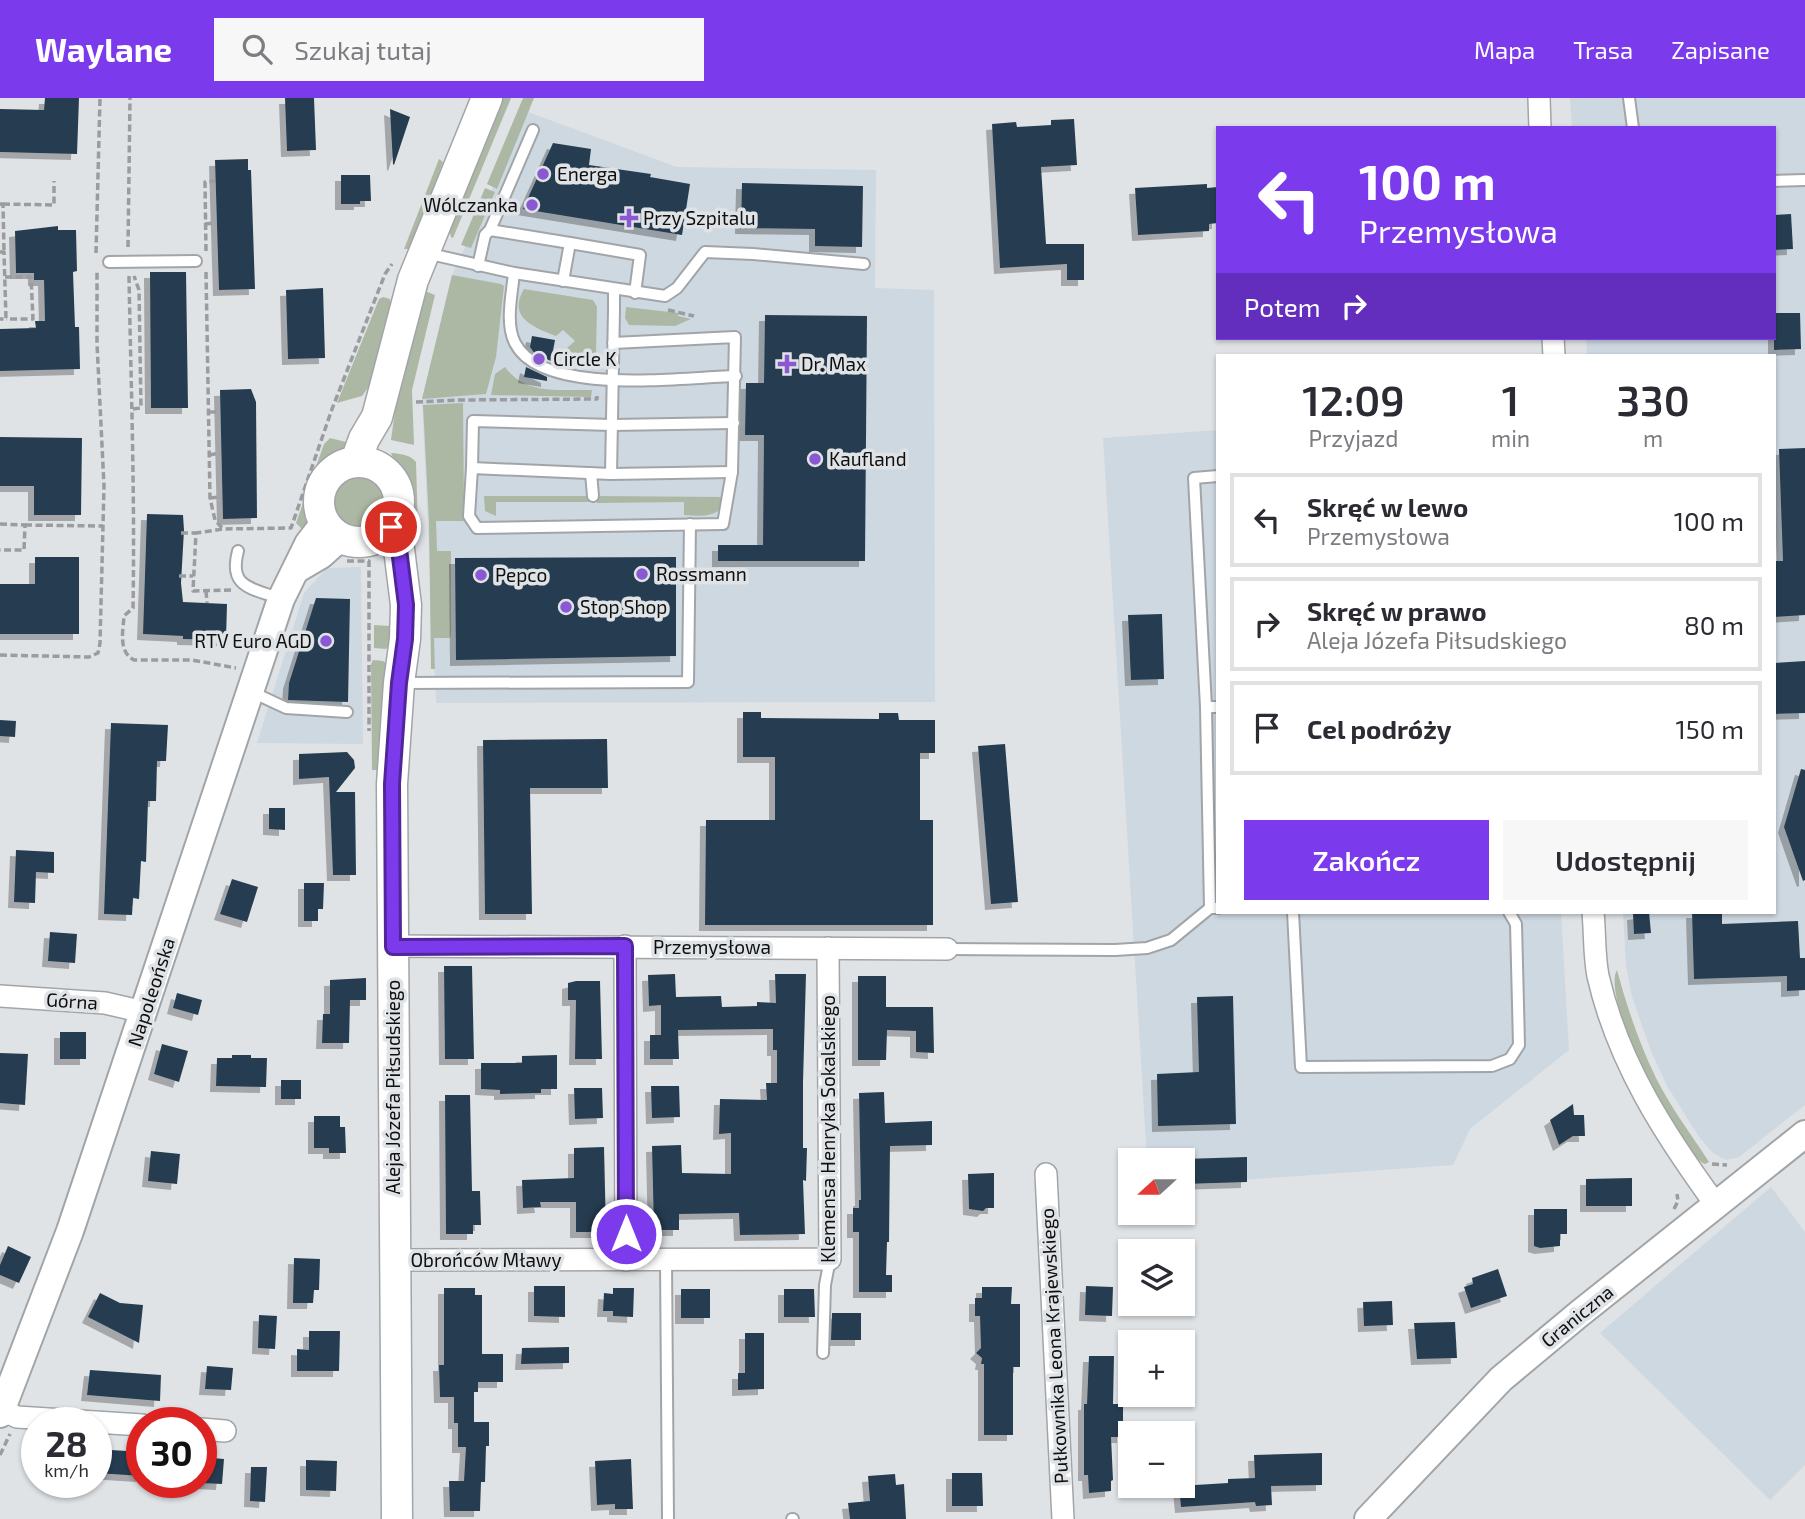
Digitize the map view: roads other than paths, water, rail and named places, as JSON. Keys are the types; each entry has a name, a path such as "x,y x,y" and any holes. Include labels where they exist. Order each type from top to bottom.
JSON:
{"main road":[{"path":"368,464 380,443 377,417 406,300 486,98"},
{"path":"343,464 368,464 390,476 397,487 400,501 397,515 381,534 350,542 332,530 319,510 318,496 331,472 343,464"},
{"name":"Aleja Józefa Piłsudskiego","path":"381,534 384,557 401,571 406,605 392,784 397,1519"}],"street":[{"path":"1539,98 1540,126"},
{"name":"Napoleońska","path":"1,1412 70,1231 281,599 308,544 332,530"},
{"path":"1593,914 1598,975 1625,1060 1656,1119 1716,1205"},
{"path":"625,946 626,1260"},
{"name":"Przemysłowa","path":"393,947 947,949"},
{"name":"Klemensa Henryka Sokalskiego","path":"828,948 830,1258"},
{"name":"Górna","path":"0,996 105,1003 144,1013"},
{"name":"Graniczna","path":"1368,1519 1501,1379 1805,1135"},
{"name":"Pułkownika Leona Krajewskiego","path":"1046,1174 1063,1519"},
{"name":"Obrońców Mławy","path":"394,1260 830,1258"},
{"path":"1,1412 17,1417 126,1424"},
{"path":"217,1430 225,1431"}],"lane":[{"path":"1629,98 1633,126"},
{"path":"478,266 485,235 490,230 533,130"},
{"path":"1776,181 1805,180"},
{"path":"490,230 640,255 635,293"},
{"path":"563,281 570,243"},
{"path":"424,252 514,274 665,296 677,288 705,252 864,264"},
{"path":"109,262 201,264"},
{"path":"514,274 510,327 515,344 540,367 569,376 612,380 736,376"},
{"path":"611,474 614,289"},
{"path":"613,343 735,337 736,376 732,472 723,524 477,528 469,516 473,421 612,425 734,423"},
{"path":"472,468 611,474 732,472"},
{"path":"591,473 593,496"},
{"path":"947,949 1147,948 1171,940 1214,908 1212,707 1194,478 1216,477"},
{"path":"399,683 688,682 690,524"},
{"path":"238,551 235,575 243,586 281,599"},
{"path":"251,692 286,708 347,712"},
{"path":"1293,914 1301,1067 1314,1067 1492,1066 1510,1059 1519,1045 1516,924 1510,914"},
{"name":"Klemensa Henryka Sokalskiego","path":"823,1353 825,1285 830,1258"},
{"path":"666,1260 668,1519"}],"place":[{"name":"Energa","path":"543,174"},
{"name":"Wólczanka","path":"532,205"},
{"name":"Przy Szpitalu","path":"629,218"},
{"name":"Circle K","path":"539,359"},
{"name":"Dr. Max","path":"787,364"},
{"name":"Kaufland","path":"815,459"},
{"name":"Rossmann","path":"642,574"},
{"name":"Pepco","path":"481,575"},
{"name":"Stop Shop","path":"566,607"},
{"name":"RTV Euro AGD","path":"326,641"}]}
